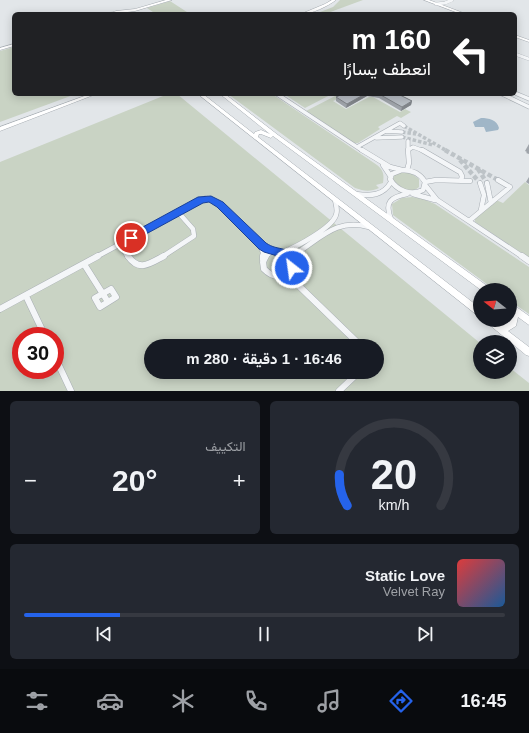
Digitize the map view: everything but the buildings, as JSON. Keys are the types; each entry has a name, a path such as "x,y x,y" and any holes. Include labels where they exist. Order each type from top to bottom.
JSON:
{"street":[{"path":"116,12 135,10 170,0"},
{"path":"309,12 326,6 334,0"},
{"path":"316,12 330,7 339,0"},
{"path":"420,0 452,12"},
{"path":"426,0 436,4 445,5 460,12"},
{"path":"445,5 452,0"},
{"path":"132,12 135,10"},
{"path":"517,35 529,40"},
{"path":"0,49 12,46"},
{"path":"517,55 529,60"},
{"path":"517,94 529,100"},
{"path":"0,125 78,96"},
{"path":"0,129 89,96"},
{"path":"203,96 473,308"},
{"path":"225,96 276,136 477,283"},
{"path":"280,96 380,162 390,167 418,174 437,200"},
{"path":"506,96 529,107"},
{"path":"357,147 400,123 404,126"},
{"path":"386,131 402,132"},
{"path":"255,137 257,133 263,132 276,136"},
{"path":"370,140 402,137"},
{"path":"356,194 369,196 380,194 387,189 391,179 397,171 404,170 409,164 408,141"},
{"path":"408,150 413,147 421,149 460,172 462,176 461,180"},
{"path":"380,162 400,190 437,200 529,261"},
{"path":"391,221 387,210 389,202 397,196 421,191 425,184 436,180 470,181"},
{"path":"469,221 510,186 498,180"},
{"path":"480,183 484,194 480,212"},
{"path":"487,183 491,203"},
{"path":"0,309 201,200 211,199 220,204 268,250 288,255 292,267 293,279 354,339"},
{"path":"263,261 267,255 293,249 333,222 337,214 335,200"},
{"path":"120,244 135,264 138,266 149,264 194,236 193,229 178,212"},
{"path":"276,276 284,275 292,267 297,253 338,226 344,224 356,224 371,228"},
{"path":"257,241 263,252 264,269 267,273 291,280 299,286"},
{"path":"84,264 108,302"},
{"path":"111,289 116,297 100,307 95,298 103,293 111,289"},
{"path":"26,296 41,327"},
{"path":"517,312 529,321"},
{"path":"497,327 529,352"},
{"path":"64,376 71,391"},
{"path":"339,391 352,379"}],"green space":[{"path":"340,0 363,0 330,12 320,12 333,7"},
{"path":"170,1 187,12 153,12 147,8"},
{"path":"12,48 12,96 71,96 0,122 0,51"},
{"path":"163,96 179,96 473,337 473,379 517,379 517,374 529,383 529,391 0,391 0,162"},
{"path":"231,96 275,96 381,169 383,173 383,183 376,185 379,188 370,191 355,188"},
{"path":"287,96 328,96 305,108"},
{"path":"335,96 344,96 333,101 346,109 369,97 373,97 400,112 405,109 411,112 401,118 397,116 378,127 380,129 358,143 353,143 306,111"},
{"path":"404,171 419,179 419,187 409,191 392,182 392,176"},
{"path":"525,182 529,185 529,258 475,222 475,219 496,200 503,203"},
{"path":"412,197 423,199 435,204 529,267 529,314 517,306 517,283 485,283 393,215 392,204 402,198"}],"water":[{"path":"481,118 495,121 499,128 498,130 486,132 484,127 475,127 473,122"}],"tunnel":[{"path":"404,126 447,151"},
{"path":"402,132 416,134"},
{"path":"402,137 433,145"},
{"path":"445,150 498,180"},
{"path":"460,160 480,183"},
{"path":"478,169 487,183"}],"route":[{"path":"131,238 206,198 220,204 262,246 268,250 285,253 288,255 291,258 292,268"}]}
